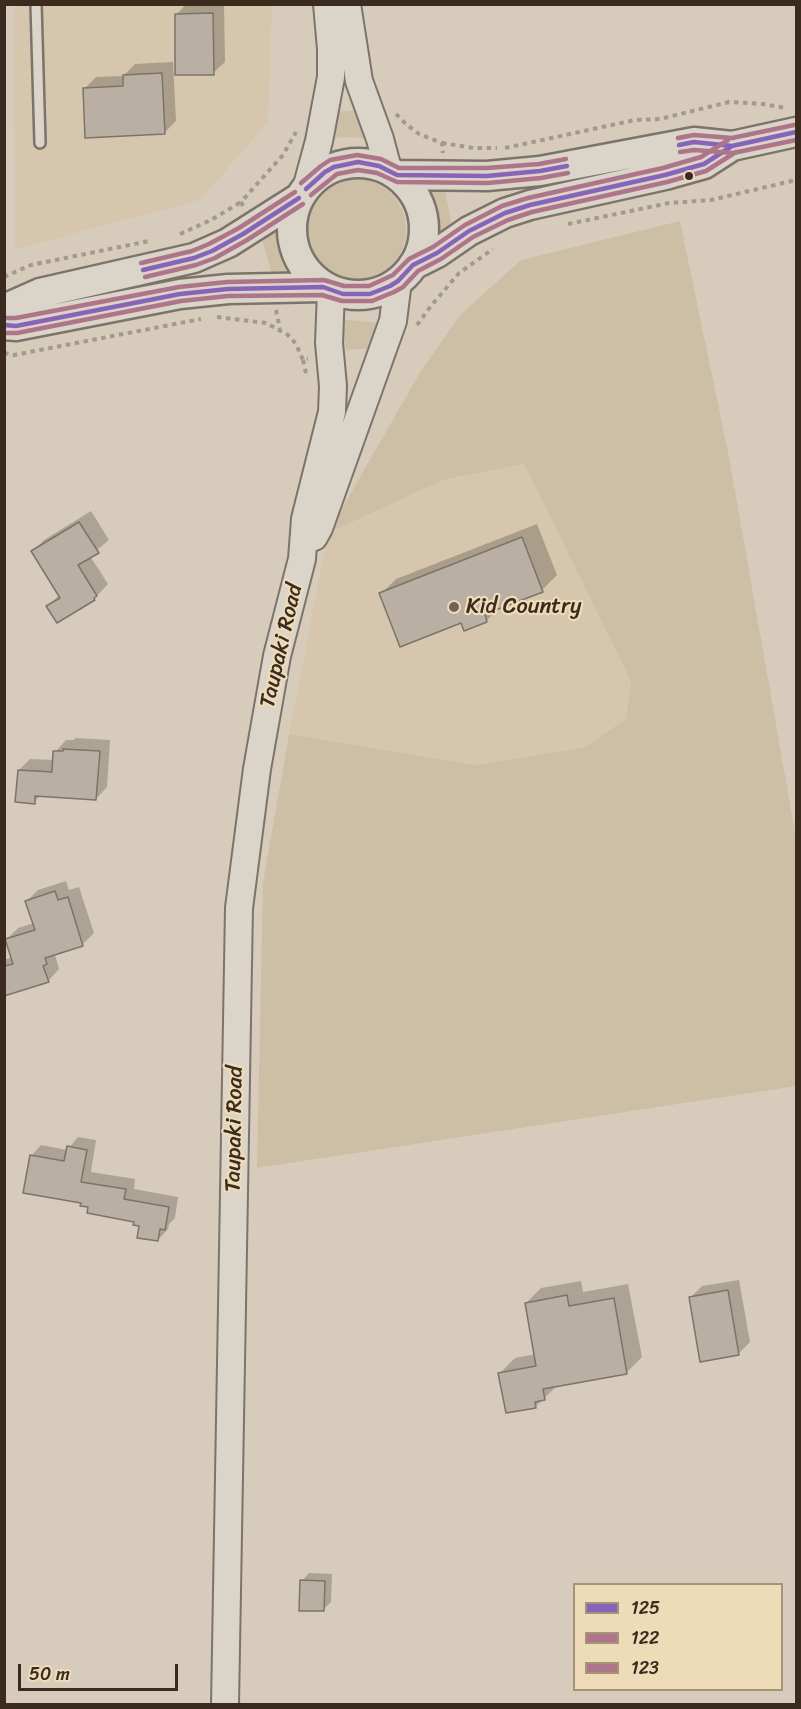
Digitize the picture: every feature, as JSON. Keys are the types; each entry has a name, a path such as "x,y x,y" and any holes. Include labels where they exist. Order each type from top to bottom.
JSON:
{"main road":[{"path":"4,309 40,293 194,258 228,243 302,194 325,172 346,164 369,164 392,172 498,175 540,171 694,142 732,146 796,132"},
{"path":"4,326 16,326 180,294 228,289 327,289 358,295 370,294 437,254 469,231 505,213 704,164 732,146"},
{"path":"392,172 411,189 422,217 422,240 406,273"},
{"path":"302,194 292,222 294,245 302,265 327,289"}],"street":[{"path":"302,194 319,141 331,77 327,4"},
{"path":"347,4 359,81 392,172"},
{"name":"Taupaki Road","path":"302,559 319,528 382,356 406,273"},
{"name":"Taupaki Road","path":"225,1704 239,908 256,770 277,656 302,559 305,519 332,412 333,386 327,289"}],"lane":[{"path":"36,4 40,143"}],"path":[{"path":"390,106 407,125 419,134 442,143 474,148 502,148 635,120 660,119 729,102 763,104 796,110"},
{"path":"169,236 181,234 211,220 241,202 283,155 298,125"},
{"path":"442,143 444,156"},
{"path":"558,226 669,203 711,200 796,180"},
{"path":"241,202 245,209"},
{"path":"4,277 31,265 158,239"},
{"path":"413,333 431,306 459,273 496,247"},
{"path":"277,315 280,330"},
{"path":"4,352 14,355 212,316 240,318 266,323 288,335 296,344 306,374"},
{"path":"303,360 313,358"}],"shaded area":[{"path":"14,5 272,5 268,122 200,200 15,249"},
{"path":"358,110 370,138 330,139 335,112"},
{"path":"354,178 374,182 391,193 402,210 406,230 402,250 391,267 374,278 354,282 334,278 317,267 306,250 302,230 306,210 317,193 334,182"},
{"path":"424,187 445,189 451,223 434,238 430,202"},
{"path":"281,221 281,239 291,273 272,273 261,237"},
{"path":"680,221 729,457 796,838 796,1086 257,1168 263,883 289,734 474,765 583,748 626,719 631,681 524,464 443,480 328,533 419,374 460,315 521,260"},
{"path":"338,319 381,323 374,348 346,350"},
{"name":"Kid Country","path":"524,464 631,681 626,719 583,748 474,765 289,734 328,533 443,480"}],"building":[{"path":"213,13 214,75 175,75 175,14"},
{"path":"162,73 165,134 85,138 83,88 123,86 123,75"},
{"path":"79,522 99,553 78,565 97,596 95,600 57,623 46,606 60,598 31,551"},
{"path":"522,537 543,592 485,614 487,622 464,631 461,623 400,647 379,593"},
{"path":"63,749 100,751 96,800 35,796 35,804 15,802 18,770 52,772 53,751 63,751"},
{"path":"55,891 58,900 68,897 83,946 45,958 47,964 43,966 49,982 4,996 4,966 13,964 5,939 35,930 25,901"},
{"path":"67,1146 87,1150 81,1182 126,1189 124,1199 169,1207 165,1230 160,1229 158,1241 137,1238 139,1226 133,1225 134,1222 87,1213 88,1207 80,1206 81,1203 23,1193 30,1155 64,1161"},
{"path":"728,1290 739,1355 700,1362 689,1297"},
{"path":"567,1295 569,1306 614,1298 627,1374 543,1389 545,1400 535,1402 536,1408 506,1413 498,1373 536,1366 525,1303"},
{"path":"300,1580 325,1581 324,1611 299,1611"}],"transit line":[{"name":"123","path":"678,138 694,135 732,138 794,125"},
{"name":"125","path":"679,145 694,142 732,146 796,132"},
{"name":"123","path":"5,318 16,318 179,287 227,282 324,280 344,286 369,286 393,275 409,259 433,247 465,225 502,206 701,157 728,140"},
{"name":"122","path":"680,152 694,150 733,153 796,140"},
{"name":"125","path":"4,325 16,326 180,294 228,289 323,287 343,294 370,294 390,286 413,265 437,253 469,231 505,213 704,164 732,146"},
{"name":"122","path":"4,333 17,333 181,301 228,296 322,295 342,301 372,301 403,287 418,271 441,259 473,237 508,220 532,212 706,171 736,152"},
{"name":"123","path":"301,183 330,160 357,155 381,159 399,168 487,168 539,164 566,159"},
{"name":"125","path":"306,189 334,167 358,162 379,166 397,175 487,176 567,166"},
{"name":"122","path":"311,195 337,174 358,170 377,173 397,182 488,183 568,173"},
{"name":"123","path":"141,263 192,251 209,244 239,228 295,192"},
{"name":"125","path":"143,270 194,258 212,251 299,198"},
{"name":"122","path":"145,277 215,258 303,204"}],"place":[{"name":"Kid Country","path":"454,607"}]}
